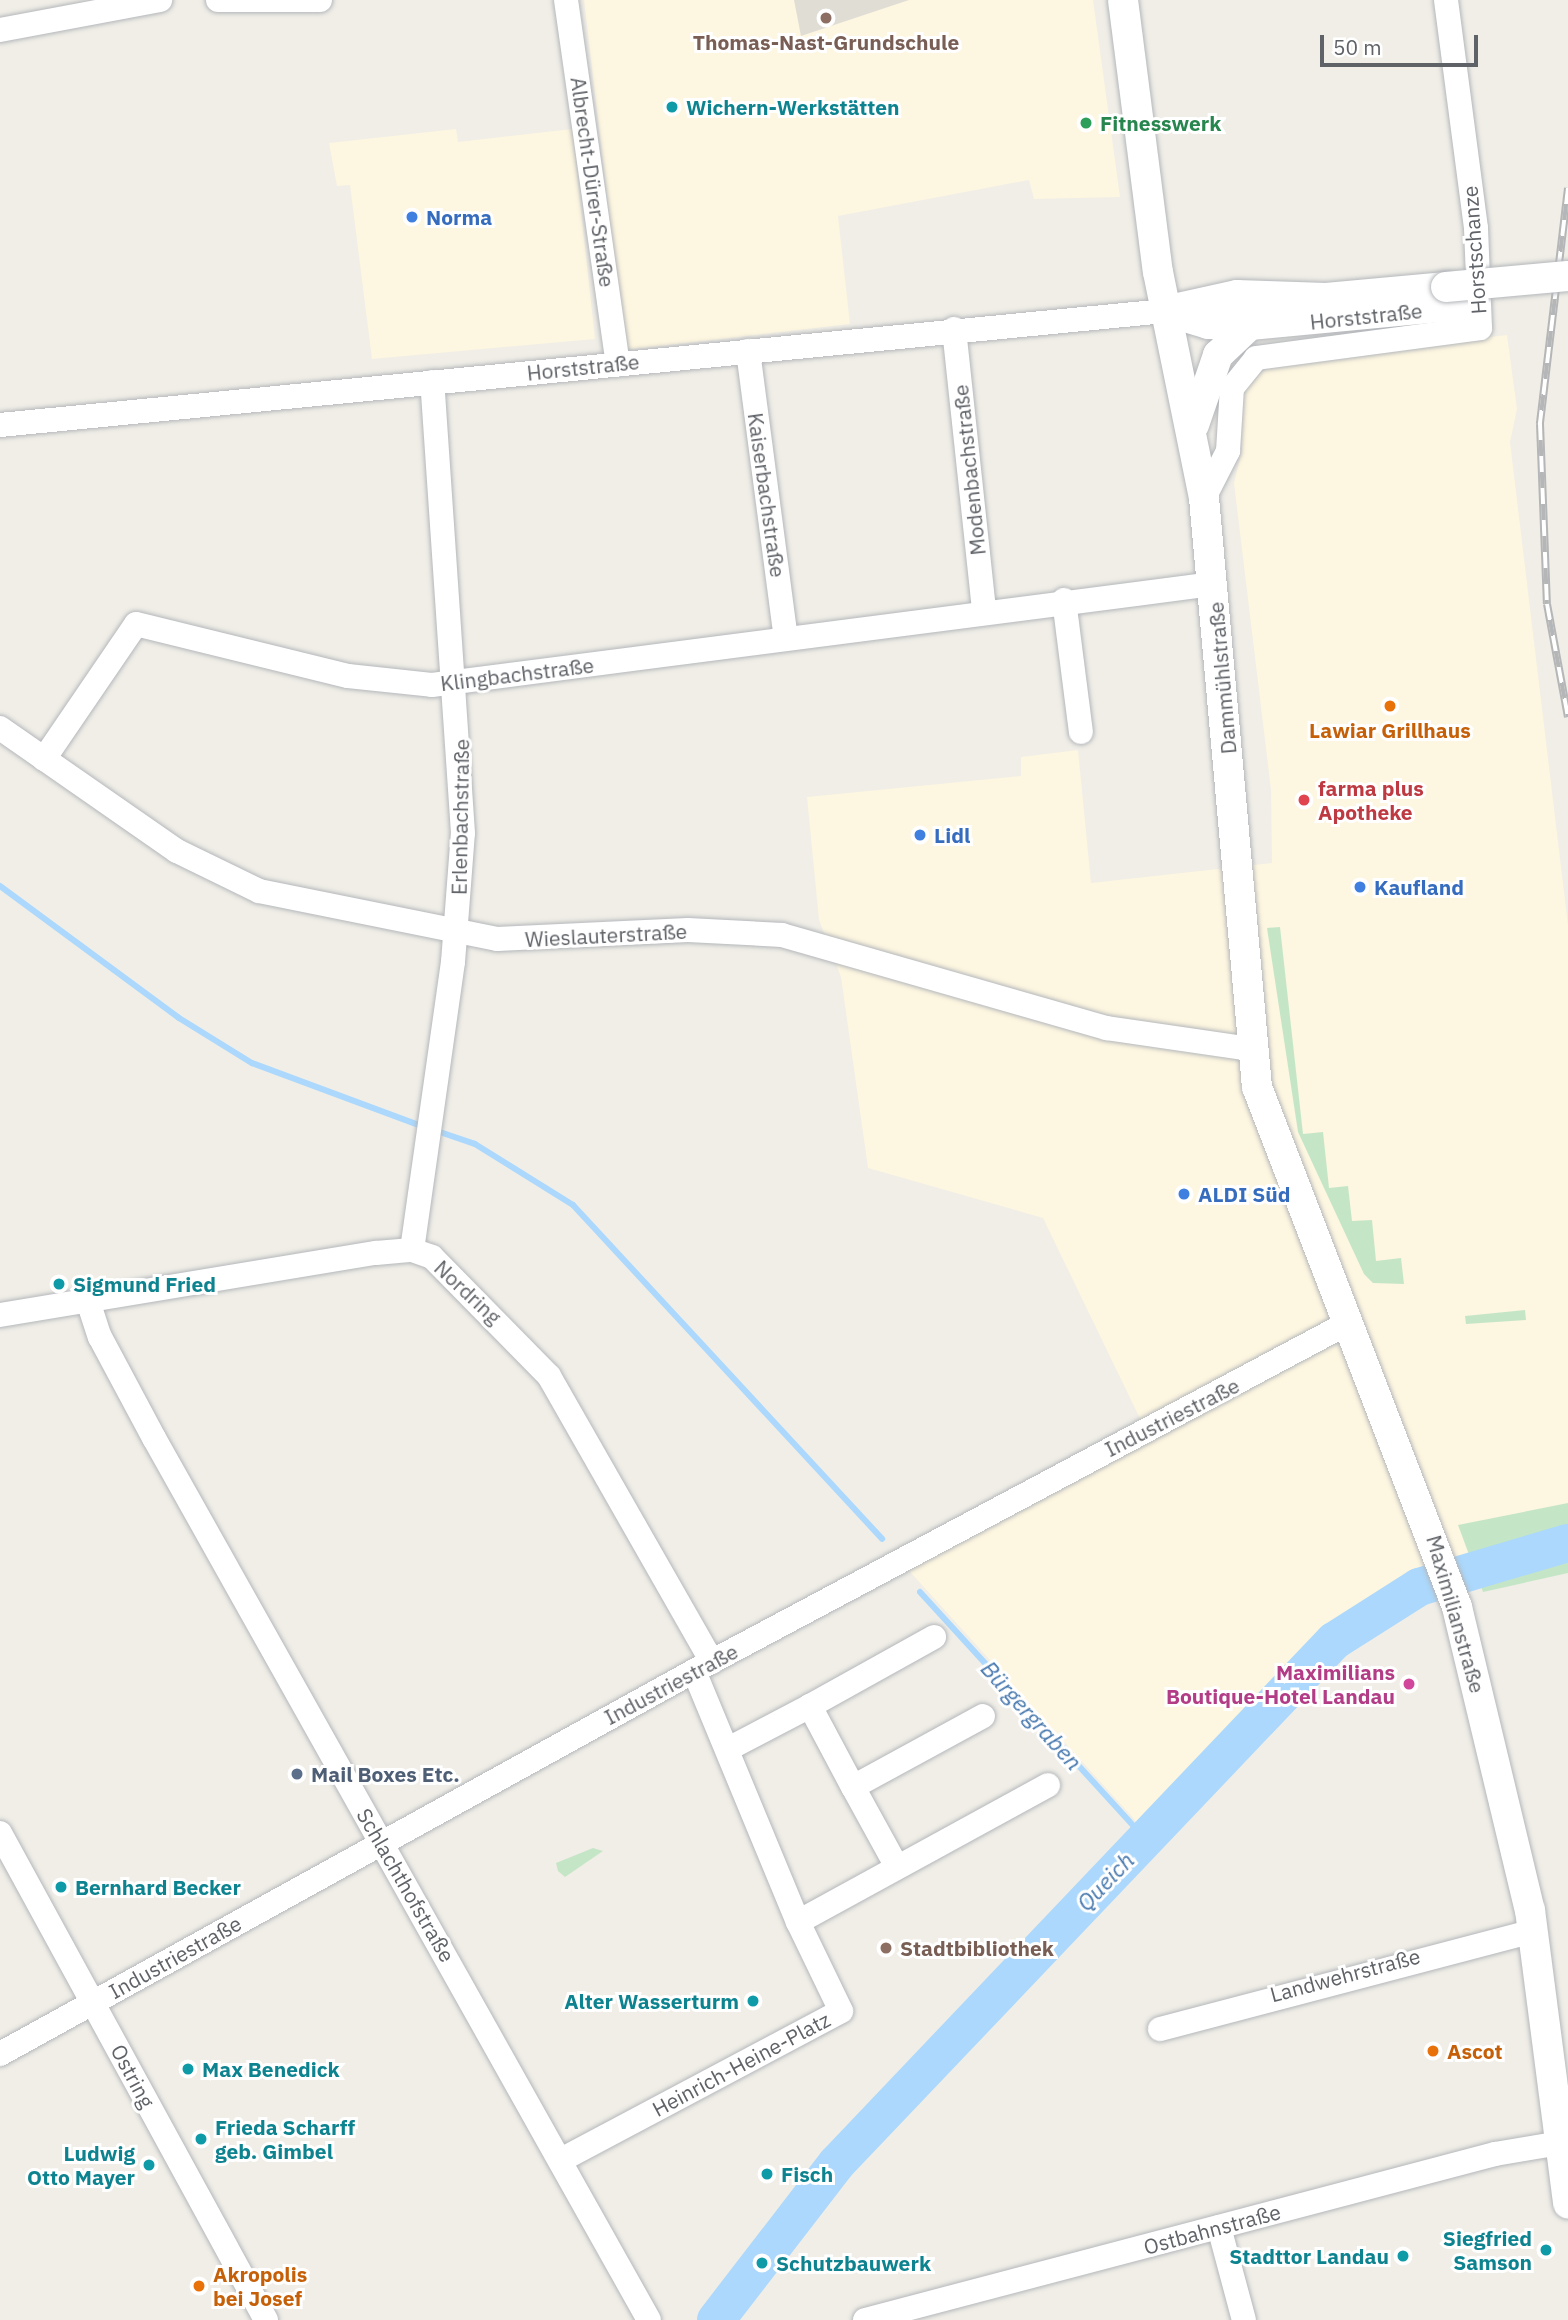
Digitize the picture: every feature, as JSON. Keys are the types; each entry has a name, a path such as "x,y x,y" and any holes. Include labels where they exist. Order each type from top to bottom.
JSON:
{"street":[{"path":"0,30 37,11 160,0"},
{"path":"218,0 320,0"},
{"name":"Albrecht-Dürer-Straße","path":"566,0 618,364"},
{"name":"Dammühlstraße","path":"1123,0 1165,311 1193,428 1204,498 1251,1049"},
{"name":"Horstschanze","path":"1204,498 1228,451 1232,388 1246,365 1269,353 1480,328 1476,257 1446,0"},
{"name":"Horststraße","path":"1165,311 1208,324 1250,326 1327,309 1568,276"},
{"name":"Horststraße","path":"0,425 954,328 1165,311 1237,295 1327,309 1568,294"},
{"path":"1193,428 1213,365 1250,326"},
{"name":"Modenbachstraße","path":"954,328 984,611"},
{"name":"Kaiserbachstraße","path":"748,351 786,638"},
{"name":"Erlenbachstraße","path":"412,1250 456,934 464,820 458,683 432,382"},
{"name":"Klingbachstraße","path":"44,759 136,624 359,678 458,683 1064,600 1213,584"},
{"path":"1064,600 1081,732"},
{"name":"Wieslauterstraße","path":"0,728 177,851 230,880 347,913 497,939 688,930 782,935 1107,1028 1251,1049"},
{"name":"Maximilianstraße","path":"1251,1049 1280,1156 1432,1528 1457,1606 1533,1931 1568,2204"},
{"name":"Nordring","path":"0,1315 412,1250 458,1277 549,1376 703,1666 728,1749 798,1922"},
{"name":"Schlachthofstraße","path":"88,1301 124,1382 649,2320"},
{"name":"Industriestraße","path":"0,2054 703,1666 1348,1324"},
{"path":"728,1749 934,1637"},
{"path":"810,1706 897,1867"},
{"path":"853,1787 983,1716"},
{"path":"798,1922 1048,1785"},
{"name":"Ostring","path":"0,1833 266,2320"},
{"name":"Heinrich-Heine-Platz","path":"561,2160 841,2011 798,1922"},
{"name":"Landwehrstraße","path":"1160,2029 1427,1954 1533,1931"},
{"name":"Ostbahnstraße","path":"865,2320 931,2311 1219,2227 1560,2143"},
{"path":"1219,2227 1244,2320"}],"shaded area":[{"path":"584,0 1093,0 1120,197 1034,199 1029,180 838,216 850,324 625,350"},
{"name":"Thomas-Nast-Grundschule","path":"794,0 909,0 801,36"},
{"path":"456,129 458,142 572,129 595,339 372,359 350,185 337,186 329,143"},
{"path":"1507,335 1517,409 1510,442 1568,925 1568,1537 1419,1584 1331,1638 1144,1830 903,1564 1147,1433 1043,1218 868,1168 841,977 819,920 807,797 1021,776 1021,757 1078,750 1091,883 1272,863 1271,790 1234,483 1242,450 1238,400 1255,375 1285,361"}],"green space":[{"path":"1280,927 1303,1134 1323,1132 1329,1188 1348,1186 1352,1221 1372,1220 1376,1261 1401,1258 1404,1284 1373,1283 1364,1274 1298,1132 1267,928"},
{"path":"1525,1310 1526,1320 1466,1324 1465,1316"},
{"path":"1568,1503 1568,1573 1483,1592 1458,1525"},
{"path":"593,1848 603,1851 565,1877 558,1871 556,1863"}],"waterway":[{"path":"0,886 179,1018 252,1063 424,1127"},
{"path":"434,1130 475,1144 573,1205 882,1539"},
{"name":"Queich","path":"716,2320 837,2163 1334,1641 1419,1587 1568,1543"},
{"name":"Bürgergraben","path":"920,1592 1144,1837"}],"railway":[{"path":"1568,188 1540,424 1547,604 1568,717"}],"place":[{"name":"Thomas-Nast-Grundschule","path":"826,18"},
{"name":"Wichern-Werkstätten","path":"672,107"},
{"name":"Fitnesswerk","path":"1086,123"},
{"name":"Norma","path":"412,217"},
{"name":"Lawiar Grillhaus","path":"1390,706"},
{"name":"farma plus Apotheke","path":"1304,800"},
{"name":"Lidl","path":"920,835"},
{"name":"Kaufland","path":"1360,887"},
{"name":"ALDI Süd","path":"1184,1194"},
{"name":"Sigmund Fried","path":"59,1284"},
{"name":"Maximilians Boutique-Hotel Landau","path":"1409,1684"},
{"name":"Mail Boxes Etc.","path":"297,1774"},
{"name":"Bernhard Becker","path":"61,1887"},
{"name":"Stadtbibliothek","path":"886,1948"},
{"name":"Alter Wasserturm","path":"753,2001"},
{"name":"Ascot","path":"1433,2051"},
{"name":"Max Benedick","path":"188,2069"},
{"name":"Frieda Scharff geb. Gimbel","path":"201,2139"},
{"name":"Ludwig Otto Mayer","path":"149,2165"},
{"name":"Fisch","path":"767,2174"},
{"name":"Siegfried Samson","path":"1546,2250"},
{"name":"Stadttor Landau","path":"1403,2256"},
{"name":"Schutzbauwerk","path":"762,2263"},
{"name":"Akropolis bei Josef","path":"199,2286"}]}
